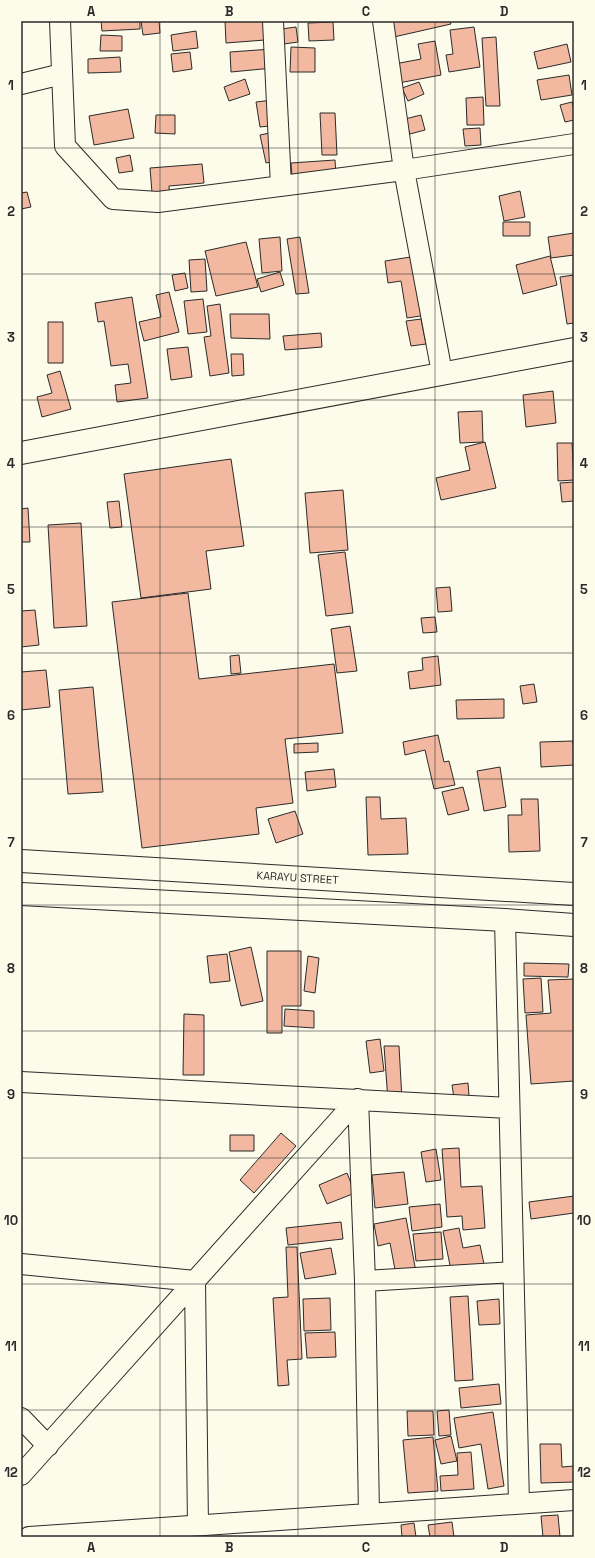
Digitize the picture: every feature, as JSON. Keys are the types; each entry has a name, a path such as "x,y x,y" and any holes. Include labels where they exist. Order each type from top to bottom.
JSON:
{"main road":[{"path":"21,453 574,349"},
{"name":"KARAYU STREET","path":"21,861 574,894"},
{"path":"21,894 574,925"}],"street":[{"path":"60,21 65,146 113,199 158,202 404,170 574,144"},
{"path":"273,21 281,186"},
{"path":"383,21 404,170 442,373"},
{"path":"21,84 62,74"},
{"path":"505,920 519,1504"},
{"path":"21,1082 509,1108"},
{"path":"358,1099 365,1281 369,1514"},
{"path":"21,1476 358,1099"},
{"path":"21,1264 195,1281"},
{"path":"365,1281 513,1272"},
{"path":"195,1281 198,1526"},
{"path":"21,1418 48,1446"},
{"path":"29,1537 574,1500"}],"building":[{"path":"101,21 140,21 140,29 102,31"},
{"path":"141,21 159,21 160,33 143,35"},
{"path":"225,21 277,21 278,39 226,43"},
{"path":"381,21 450,21 451,24 385,39"},
{"path":"333,22 334,40 309,41 308,23"},
{"path":"296,27 298,42 284,44 281,29"},
{"path":"474,27 480,67 449,72 446,55 453,54 450,30"},
{"path":"196,31 198,48 173,51 171,35"},
{"path":"101,35 122,36 122,51 100,51"},
{"path":"496,37 500,106 486,106 482,38"},
{"path":"435,41 441,75 388,85 384,66 421,59 418,44"},
{"path":"567,44 571,62 538,69 534,52"},
{"path":"291,47 315,48 315,72 290,72"},
{"path":"272,49 273,68 231,72 230,52"},
{"path":"190,52 192,69 173,72 171,54"},
{"path":"120,57 121,72 88,73 88,59"},
{"path":"569,75 572,95 541,100 537,80"},
{"path":"245,79 250,94 229,101 224,87"},
{"path":"419,82 424,94 408,101 402,88"},
{"path":"483,97 484,125 467,125 466,98"},
{"path":"273,100 277,125 260,127 256,102"},
{"path":"572,102 574,120 565,122 560,105"},
{"path":"128,109 134,138 94,145 89,116"},
{"path":"320,113 335,113 337,155 322,155"},
{"path":"156,115 175,115 175,134 155,133"},
{"path":"421,115 425,130 410,134 405,119"},
{"path":"480,128 481,145 465,146 463,129"},
{"path":"284,130 290,158 266,163 260,135"},
{"path":"130,155 133,171 119,173 116,158"},
{"path":"335,160 336,176 293,190 291,163"},
{"path":"202,164 204,183 169,186 170,203 153,205 150,168"},
{"path":"520,191 525,217 504,221 499,196"},
{"path":"27,192 31,207 21,209 21,193"},
{"path":"503,222 530,222 530,236 503,236"},
{"path":"574,233 574,255 551,258 548,237"},
{"path":"280,237 282,271 262,273 259,239"},
{"path":"300,237 309,293 296,294 287,239"},
{"path":"246,242 258,287 216,296 205,251"},
{"path":"417,256 427,315 407,318 401,281 388,283 385,261"},
{"path":"550,256 557,285 523,294 516,265"},
{"path":"205,259 207,291 191,292 189,260"},
{"path":"280,272 284,285 261,292 257,279"},
{"path":"185,273 188,288 175,291 172,275"},
{"path":"574,275 574,323 567,324 560,277"},
{"path":"169,292 179,332 144,341 139,322 161,317 156,295"},
{"path":"132,297 148,398 117,402 115,385 131,383 128,364 111,366 104,321 98,322 95,303"},
{"path":"203,299 207,332 188,334 184,301"},
{"path":"220,304 229,373 210,376 204,337 211,336 207,306"},
{"path":"230,314 269,314 270,339 231,338"},
{"path":"421,319 426,344 411,346 406,321"},
{"path":"48,322 63,322 63,363 48,363"},
{"path":"321,333 322,347 285,350 283,336"},
{"path":"188,347 192,377 171,380 167,349"},
{"path":"231,354 243,354 244,375 232,376"},
{"path":"60,371 71,409 42,417 37,397 52,393 47,375"},
{"path":"553,391 556,423 526,427 523,395"},
{"path":"482,411 483,442 460,443 458,412"},
{"path":"485,442 496,488 441,500 436,478 470,470 465,447"},
{"path":"557,443 572,443 574,480 558,481"},
{"path":"231,459 244,546 206,551 211,589 141,598 124,474"},
{"path":"574,482 574,501 562,502 560,483"},
{"path":"343,490 348,550 310,553 305,493"},
{"path":"119,501 122,527 110,528 107,502"},
{"path":"28,508 30,542 21,542 21,509"},
{"path":"81,523 87,626 54,628 48,525"},
{"path":"345,552 353,613 326,616 318,555"},
{"path":"450,587 452,611 438,612 436,588"},
{"path":"188,593 199,679 334,664 343,733 285,739 293,803 256,808 259,834 142,848 112,602"},
{"path":"35,610 39,645 21,647 21,611"},
{"path":"435,617 437,632 423,633 421,618"},
{"path":"350,626 357,671 337,673 331,629"},
{"path":"239,655 241,673 231,674 230,656"},
{"path":"438,656 441,685 410,689 408,672 423,670 422,658"},
{"path":"46,670 50,707 21,710 21,672"},
{"path":"534,684 537,702 523,704 520,686"},
{"path":"93,687 103,792 68,794 59,690"},
{"path":"504,699 504,718 457,719 456,700"},
{"path":"438,735 444,762 449,761 455,785 434,789 425,750 405,755 403,742"},
{"path":"573,741 574,765 541,767 540,742"},
{"path":"318,743 318,752 294,753 294,744"},
{"path":"500,767 506,807 484,811 477,771"},
{"path":"334,769 336,787 307,791 305,772"},
{"path":"463,787 469,810 448,815 442,792"},
{"path":"366,797 380,797 381,819 406,818 408,854 368,855"},
{"path":"521,799 538,799 540,851 509,852 508,815 522,815"},
{"path":"295,811 303,834 276,843 268,819"},
{"path":"251,947 263,1001 241,1006 229,952"},
{"path":"267,951 301,951 301,1006 282,1006 282,1033 267,1033"},
{"path":"227,954 230,981 210,983 207,956"},
{"path":"308,956 319,958 315,993 304,991"},
{"path":"524,963 569,964 568,977 524,976"},
{"path":"541,978 543,1012 525,1013 523,979"},
{"path":"574,979 574,1081 531,1084 526,1015 551,1013 548,980"},
{"path":"285,1009 314,1011 314,1028 284,1026"},
{"path":"184,1014 204,1015 204,1075 183,1075"},
{"path":"380,1039 384,1071 370,1073 366,1041"},
{"path":"384,1046 399,1046 402,1100 388,1101"},
{"path":"468,1083 469,1096 454,1098 452,1085"},
{"path":"281,1133 296,1146 254,1193 240,1180"},
{"path":"230,1135 254,1135 254,1151 230,1151"},
{"path":"459,1148 461,1187 482,1186 485,1228 463,1230 462,1216 447,1217 442,1149"},
{"path":"436,1149 441,1180 426,1182 421,1152"},
{"path":"404,1172 408,1204 375,1208 372,1175"},
{"path":"347,1173 355,1193 327,1204 319,1185"},
{"path":"574,1196 574,1213 531,1219 529,1202"},
{"path":"440,1204 442,1227 412,1231 409,1207"},
{"path":"406,1218 416,1272 396,1275 390,1243 378,1246 374,1224"},
{"path":"341,1222 343,1239 288,1245 286,1228"},
{"path":"459,1228 463,1248 480,1245 485,1269 452,1275 443,1231"},
{"path":"441,1232 443,1259 416,1261 413,1234"},
{"path":"286,1247 297,1247 302,1359 287,1360 289,1385 278,1386 273,1298 288,1297"},
{"path":"331,1248 336,1274 305,1279 300,1253"},
{"path":"468,1296 473,1380 455,1381 450,1297"},
{"path":"330,1298 331,1330 304,1331 303,1299"},
{"path":"499,1299 500,1324 479,1325 477,1301"},
{"path":"335,1332 336,1357 307,1358 305,1333"},
{"path":"499,1384 501,1404 461,1408 459,1388"},
{"path":"449,1410 451,1435 439,1436 437,1411"},
{"path":"407,1411 433,1411 434,1435 408,1436"},
{"path":"493,1412 504,1486 488,1489 481,1444 459,1448 454,1418"},
{"path":"451,1436 457,1461 441,1464 435,1440"},
{"path":"433,1437 438,1491 408,1493 403,1440"},
{"path":"540,1444 561,1444 562,1467 574,1466 574,1482 541,1483"},
{"path":"471,1452 474,1489 441,1491 440,1476 458,1475 457,1453"},
{"path":"558,1515 560,1537 543,1537 541,1516"},
{"path":"452,1522 454,1537 430,1537 428,1525"},
{"path":"414,1523 416,1537 402,1537 401,1525"}]}
